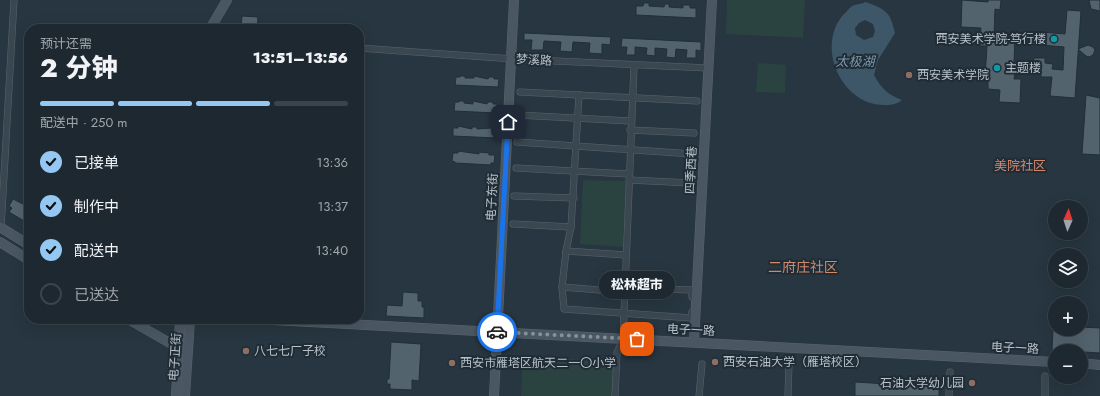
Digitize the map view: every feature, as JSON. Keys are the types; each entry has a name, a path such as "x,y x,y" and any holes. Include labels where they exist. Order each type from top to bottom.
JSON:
{"street":[{"path":"14,0 1,228 24,242"},
{"path":"206,24 220,0"},
{"path":"213,24 227,0"},
{"name":"电子东街","path":"494,396 514,0"},
{"name":"四季西巷","path":"694,342 712,0"},
{"name":"梦溪路","path":"364,48 634,66 708,68"},
{"path":"615,396 617,353 623,339 630,121 634,66"},
{"path":"520,92 697,101"},
{"path":"562,287 625,290 692,290 692,318 564,309 562,287 574,198 580,95"},
{"path":"518,115 630,121"},
{"path":"630,130 694,133"},
{"path":"516,142 694,154"},
{"path":"516,168 692,183"},
{"path":"514,196 574,198"},
{"path":"512,224 571,227"},
{"path":"0,242 24,257"},
{"path":"566,251 626,255"},
{"path":"137,324 187,353"},
{"name":"电子正街","path":"176,396 180,324"},
{"name":"电子正街","path":"185,396 190,324"},
{"name":"电子一路","path":"347,324 1048,362"},
{"path":"788,396 789,363"},
{"path":"699,396 702,364"},
{"path":"1088,364 1100,365"},
{"path":"949,396 950,372"},
{"path":"1044,396 1045,376"}],"green space":[{"path":"727,0 805,0 803,38 726,34"},
{"path":"758,63 786,65 785,93 756,92"},
{"path":"583,180 626,181 623,247 580,244"},
{"path":"523,356 614,362 612,396 521,396"}],"water":[{"name":"太极湖","path":"866,2 879,7 889,16 895,33 878,60 874,75 879,84 885,90 902,100 894,104 885,105 870,103 857,96 846,86 838,73 833,58 832,43 835,28 843,15 851,7","holes":["865,20 873,24 875,31 873,37 864,40 856,35 855,28 859,23"]}],"building":[{"name":"主题楼","path":"962,0 988,2 988,0 1001,0 1000,10 995,9 994,35 1015,37 1014,63 1009,62 1008,72 1015,73 1014,79 1021,79 1020,103 999,102 1000,90 988,89 988,77 985,77 987,46 980,46 981,28 961,27"},
{"path":"1089,0 1100,0 1100,11 1091,9"},
{"path":"644,3 649,3 649,6 664,7 665,4 669,4 669,7 683,8 683,5 690,5 690,8 696,8 696,18 636,15 636,6 643,6"},
{"path":"1067,10 1081,11 1075,98 1050,96 1052,77 1041,77 1041,72 1033,71 1034,58 1045,58 1045,63 1053,64 1052,69 1063,70 1064,47 1029,44 1029,31 1065,34"},
{"path":"242,16 258,17 257,24 241,24"},
{"path":"524,33 611,37 610,45 602,44 602,54 589,53 590,43 573,42 572,52 560,51 561,42 544,41 543,50 531,50 532,40 524,40"},
{"path":"622,38 701,42 701,51 696,50 696,58 686,58 687,50 676,49 675,58 666,57 667,49 655,48 655,56 646,55 647,48 635,47 635,55 626,55 627,47 621,47"},
{"path":"1088,45 1093,47 1095,50 1093,55 1089,57 1078,49"},
{"path":"465,76 465,78 474,78 474,76 488,79 489,77 494,77 494,79 499,79 498,87 455,85 456,77"},
{"path":"1086,95 1100,98 1100,155 1082,154"},
{"path":"459,101 473,104 473,101 487,104 488,102 493,102 493,104 497,104 497,113 454,111 455,102"},
{"path":"458,126 472,129 472,127 477,127 477,129 491,128 496,130 496,138 453,136 453,128 458,128"},
{"path":"458,151 479,154 479,152 489,153 489,155 495,155 494,163 491,163 491,165 455,163 452,161 453,153 458,153"},
{"path":"13,199 24,204 24,221 9,212 12,208 9,206"},
{"path":"403,292 418,293 418,301 422,301 422,307 424,307 424,318 386,316 387,305 402,306"},
{"path":"1088,327 1100,328 1100,353 1088,352 1088,344 1052,344 1053,336 1088,336"},
{"path":"391,342 421,344 419,381 412,380 412,390 390,389 390,384 387,384 387,379 389,379"},
{"path":"855,382 919,386 919,384 939,385 939,396 855,396"}],"way so far":[{"path":"497,332 637,339"}],"place":[{"name":"西安美术学院-笃行楼","path":"1054,39"},
{"name":"主题楼","path":"997,68"},
{"name":"西安美术学院","path":"909,75"},
{"name":"松林超市","path":"637,339"},
{"name":"八七七厂子校","path":"246,351"},
{"name":"西安石油大学（雁塔校区）","path":"715,362"},
{"name":"西安市雁塔区航天二一〇小学","path":"452,363"},
{"name":"石油大学幼儿园","path":"972,383"}],"district":[{"name":"美院社区","path":"1020,165"},
{"name":"二府庄社区","path":"803,267"}],"route":[{"path":"497,332 508,122"}]}
